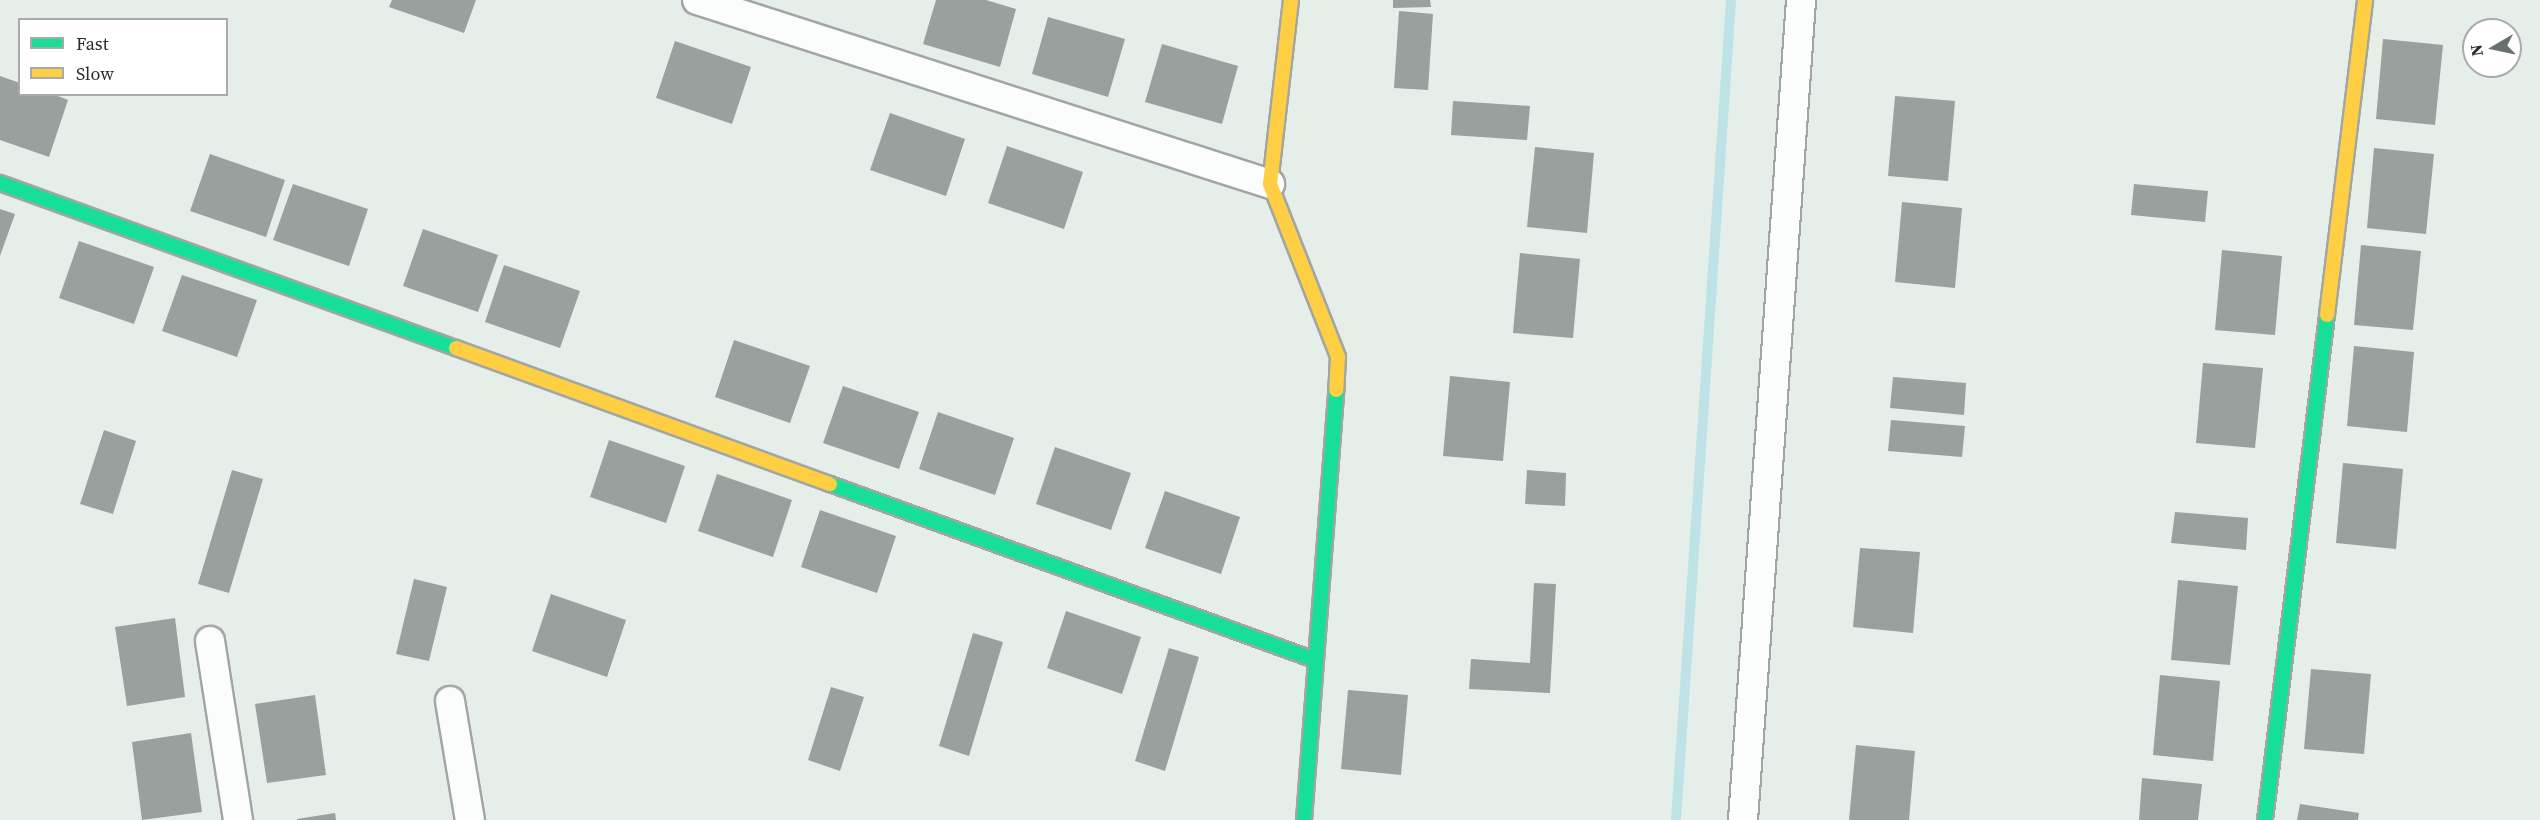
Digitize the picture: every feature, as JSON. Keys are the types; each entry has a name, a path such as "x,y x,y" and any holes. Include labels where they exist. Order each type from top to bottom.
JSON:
{"street":[{"path":"697,0 1270,184"},
{"path":"1291,0 1270,184 1338,357 1304,820"},
{"path":"1743,820 1801,0"},
{"path":"2265,820 2365,0"},
{"path":"0,183 1315,660"},
{"path":"210,641 238,820"},
{"path":"450,701 470,820"}],"building":[{"path":"392,0 476,0 464,33 389,7"},
{"path":"936,0 986,0 1016,9 1000,67 923,44"},
{"path":"1393,0 1430,0 1431,7 1393,8"},
{"path":"1399,11 1433,14 1428,90 1394,88"},
{"path":"1048,17 1125,39 1108,97 1032,74"},
{"path":"2383,39 2443,45 2435,125 2376,119"},
{"path":"675,41 751,67 732,124 656,98"},
{"path":"1162,44 1238,66 1222,124 1145,102"},
{"path":"0,76 18,82 18,96 58,96 68,100 49,157 0,140"},
{"path":"1895,96 1955,101 1948,181 1888,176"},
{"path":"1453,101 1530,106 1527,140 1451,135"},
{"path":"890,113 965,139 946,196 870,170"},
{"path":"1007,146 1083,172 1064,229 988,203"},
{"path":"1535,147 1594,153 1587,233 1527,227"},
{"path":"2374,148 2434,154 2426,234 2367,228"},
{"path":"210,154 285,180 266,237 190,211"},
{"path":"293,184 368,209 349,266 273,240"},
{"path":"2134,184 2208,191 2205,222 2131,215"},
{"path":"1902,202 1962,208 1955,288 1895,282"},
{"path":"0,209 15,214 0,256"},
{"path":"423,229 498,255 478,312 403,286"},
{"path":"79,241 154,267 134,324 59,298"},
{"path":"2361,245 2421,251 2413,330 2354,325"},
{"path":"2222,250 2282,256 2275,335 2215,330"},
{"path":"1520,253 1580,259 1573,338 1513,333"},
{"path":"504,265 580,291 560,348 485,322"},
{"path":"182,275 257,300 237,357 162,331"},
{"path":"734,340 810,366 790,423 715,397"},
{"path":"2354,346 2414,352 2407,432 2347,426"},
{"path":"2203,363 2263,368 2255,448 2196,443"},
{"path":"1450,376 1510,382 1503,461 1443,456"},
{"path":"1893,377 1966,383 1964,415 1890,408"},
{"path":"843,386 919,412 899,469 823,443"},
{"path":"938,412 1014,438 995,495 919,469"},
{"path":"1891,420 1965,426 1962,457 1888,451"},
{"path":"104,430 136,441 113,514 80,504"},
{"path":"609,440 685,466 666,523 590,497"},
{"path":"1055,447 1131,473 1111,530 1036,504"},
{"path":"2343,463 2403,469 2396,549 2336,543"},
{"path":"232,470 263,479 229,593 198,584"},
{"path":"1527,470 1566,473 1565,506 1525,504"},
{"path":"717,474 792,500 773,557 698,531"},
{"path":"1165,491 1240,517 1221,574 1145,548"},
{"path":"820,510 896,536 877,593 801,567"},
{"path":"2175,512 2248,518 2246,550 2171,543"},
{"path":"1860,548 1920,552 1913,633 1853,627"},
{"path":"414,579 447,587 429,661 396,654"},
{"path":"2178,580 2238,586 2230,665 2171,660"},
{"path":"1534,583 1556,584 1550,693 1469,689 1471,659 1530,663"},
{"path":"551,594 626,620 607,677 532,651"},
{"path":"1066,611 1141,637 1122,694 1047,668"},
{"path":"175,618 185,697 127,706 115,627"},
{"path":"973,633 1003,642 969,756 939,746"},
{"path":"1169,648 1199,657 1165,771 1135,761"},
{"path":"2311,669 2371,674 2364,754 2304,749"},
{"path":"2160,675 2220,681 2213,761 2153,755"},
{"path":"831,687 864,697 840,771 808,760"},
{"path":"1348,690 1408,695 1401,775 1341,769"},
{"path":"315,695 326,775 267,783 255,704"},
{"path":"191,733 202,812 142,820 132,742"},
{"path":"1856,745 1915,751 1909,820 1849,820"},
{"path":"2142,778 2202,784 2198,820 2139,820"},
{"path":"2300,804 2359,813 2358,820 2297,820"},
{"path":"335,813 336,820 297,820 297,819"}],"waterway":[{"path":"1676,820 1731,0"}],"traffic: fast":[{"path":"0,183 456,348"},
{"path":"2265,820 2327,315"},
{"path":"1304,820 1336,390"},
{"path":"830,484 1315,660"}],"traffic: slow":[{"path":"1291,0 1270,184 1338,357 1336,390"},
{"path":"2327,315 2365,0"},
{"path":"456,348 830,484"}]}
